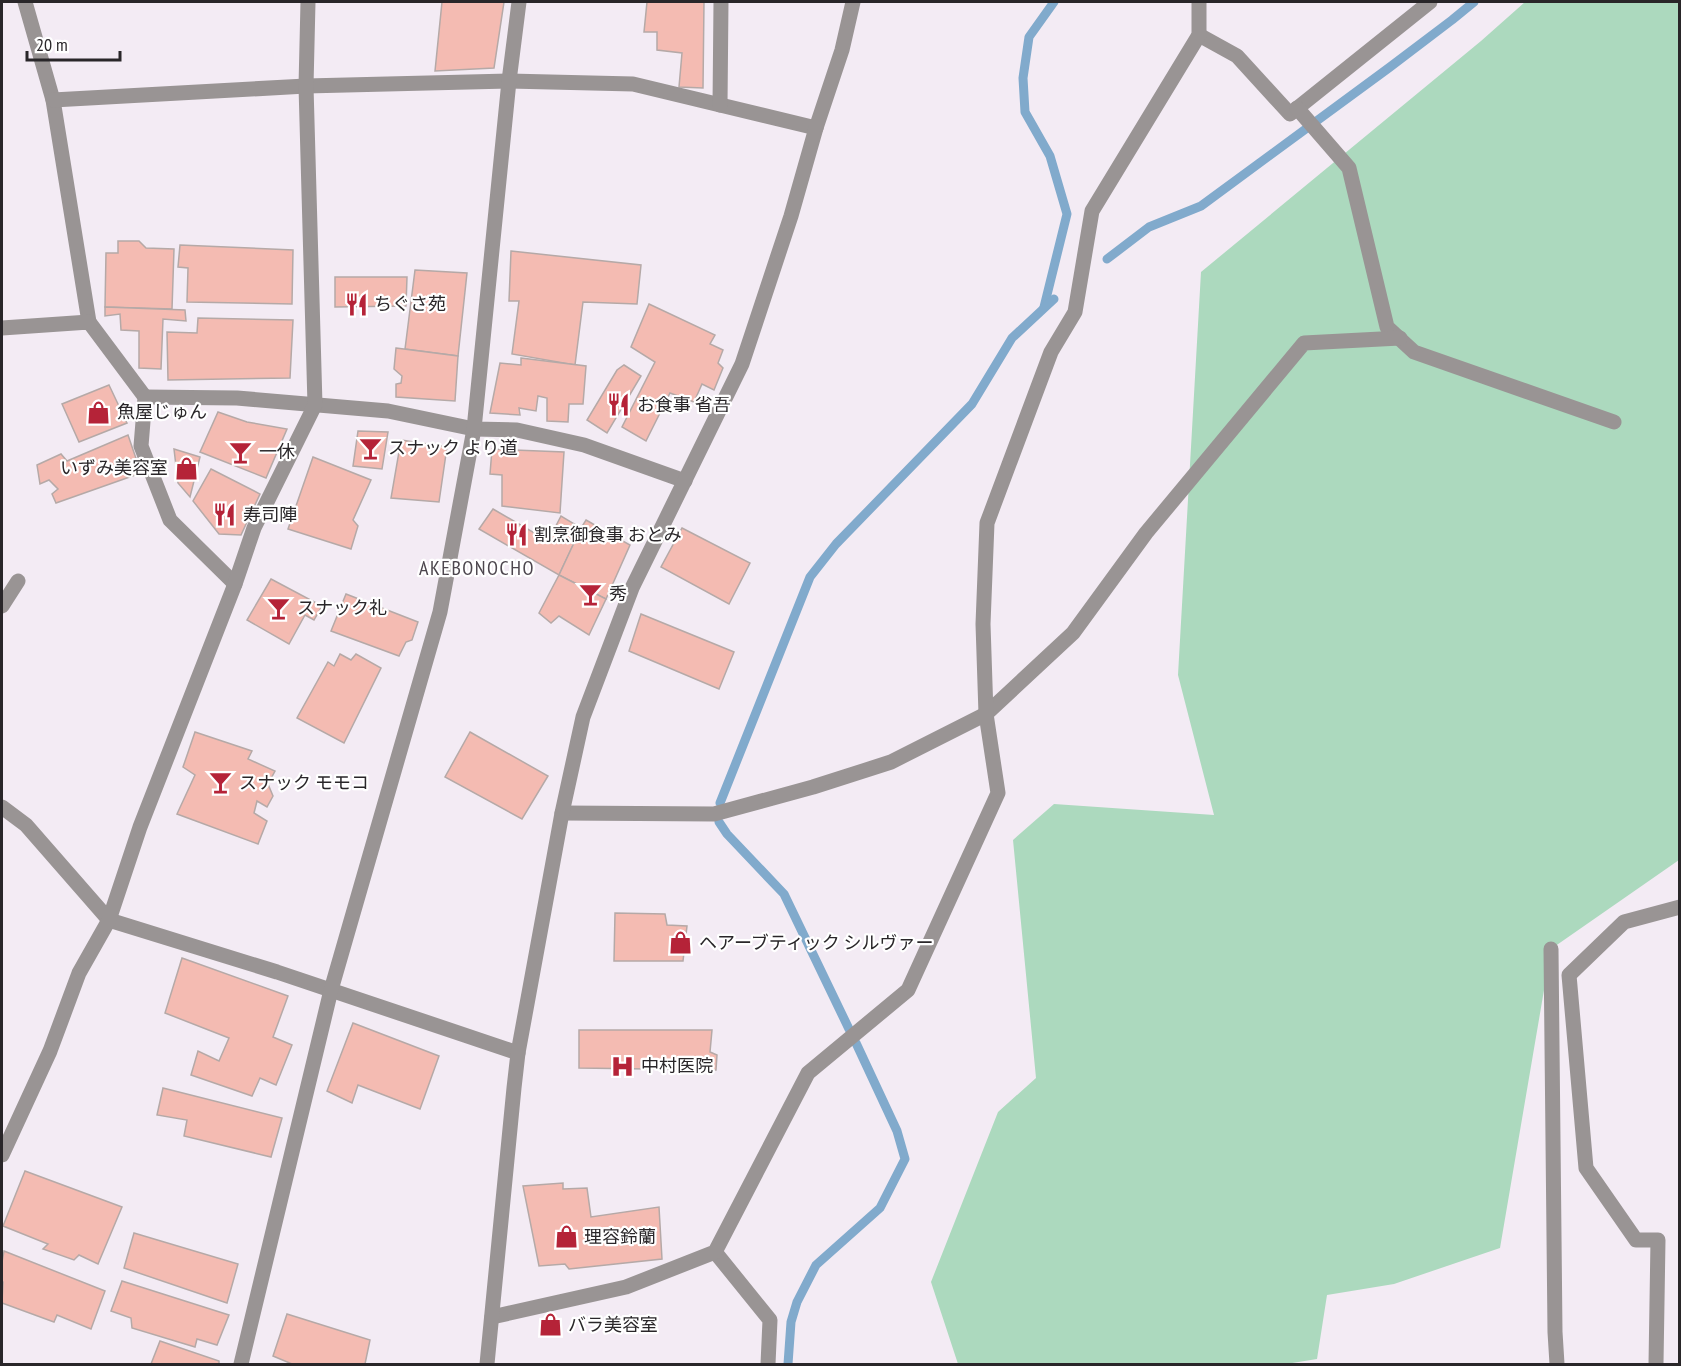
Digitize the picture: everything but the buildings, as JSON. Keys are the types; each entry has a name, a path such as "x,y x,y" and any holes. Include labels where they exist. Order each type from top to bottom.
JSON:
{"street":[{"path":"25,2 53,100 89,322 145,397 141,446 171,520 235,584"},
{"path":"2,1155 50,1051 79,974 109,920 140,827 235,584 254,528 315,405 306,86 308,2"},
{"path":"241,1365 331,990 440,612 474,429 519,2"},
{"path":"720,105 721,2"},
{"path":"487,1365 518,1053 562,813 583,717 632,588 742,364 792,216 816,128 842,50 854,2"},
{"path":"492,1317 626,1287 715,1252 808,1073 908,990 998,793 986,714 983,624 987,523 1051,351 1075,312 1092,211 1199,35 1199,2"},
{"path":"1199,35 1237,56 1290,114 1430,2"},
{"path":"53,100 306,86 509,81 633,84 816,128"},
{"path":"1297,108 1349,168 1387,327 1414,352 1614,423"},
{"path":"2,328 89,322"},
{"path":"562,813 714,814 813,787 891,762 986,714 1073,633 1146,533 1305,343 1400,338"},
{"path":"145,397 237,398 388,411 474,429 517,430 584,445 685,481"},
{"path":"2,606 18,581"},
{"path":"2,807 26,825 109,920 278,972 518,1053"},
{"path":"1656,1365 1658,1240 1636,1240 1586,1168 1569,975 1624,922 1680,907"},
{"path":"1551,949 1557,1365"},
{"path":"715,1252 770,1320 768,1365"}],"green space":[{"path":"1525,2 1679,2 1679,860 1551,949 1500,1248 1394,1284 1327,1295 1317,1359 1286,1364 958,1364 931,1282 998,1112 1036,1078 1013,840 1054,804 1214,815 1178,675 1201,272"}],"waterway":[{"path":"1044,307 1067,214 1050,156 1025,112 1023,78 1029,37 1054,2"},
{"path":"1107,259 1149,227 1201,206 1474,2"},
{"path":"720,803 810,577 836,544 972,404 1012,338 1054,299"},
{"path":"719,822 727,834 784,894 849,1029"},
{"path":"788,1364 791,1322 797,1302 816,1265 880,1208 905,1159 897,1131 856,1043"}],"place":[{"name":"ちぐさ苑","path":"356,304"},
{"name":"お食事 省吾","path":"619,405"},
{"name":"魚屋じゅん","path":"99,412"},
{"name":"スナック より道","path":"370,448"},
{"name":"一休","path":"241,452"},
{"name":"いずみ美容室","path":"186,468"},
{"name":"寿司陣","path":"225,515"},
{"name":"割烹御食事 おとみ","path":"516,535"},
{"name":"秀","path":"591,594"},
{"name":"スナック礼","path":"279,608"},
{"name":"スナック モモコ","path":"221,783"},
{"name":"ヘアーブティック シルヴァー","path":"681,943"},
{"name":"中村医院","path":"623,1066"},
{"name":"理容鈴蘭","path":"566,1237"},
{"name":"バラ美容室","path":"550,1325"}],"district":[{"name":"AKEBONOCHO","path":"477,568"}]}
